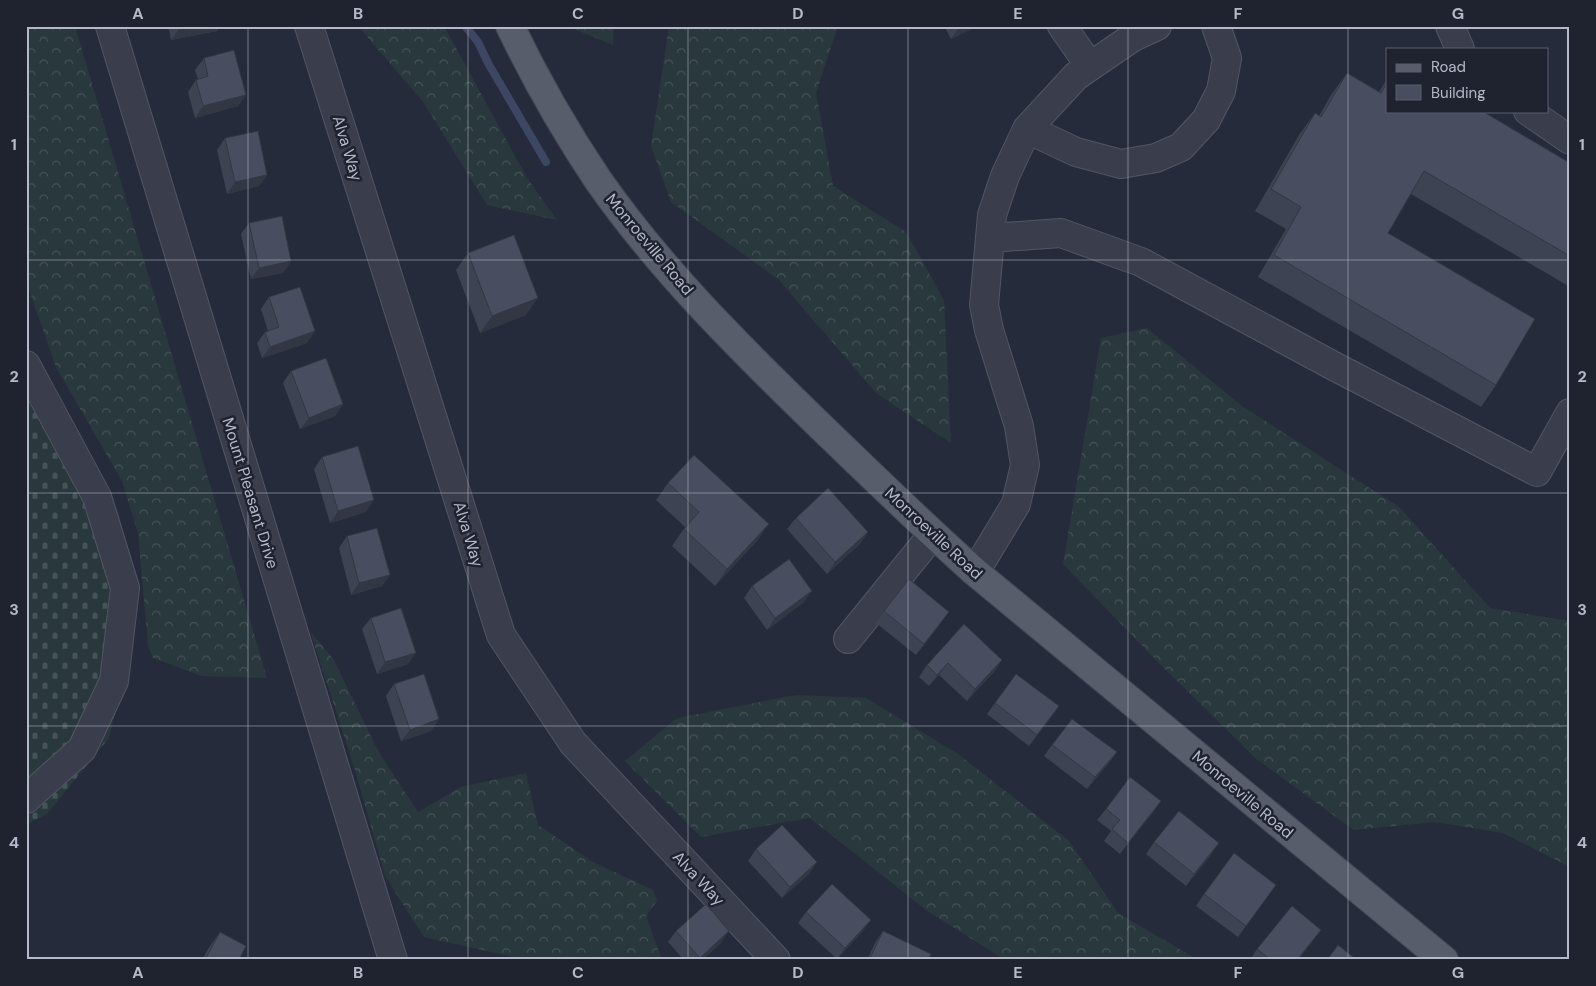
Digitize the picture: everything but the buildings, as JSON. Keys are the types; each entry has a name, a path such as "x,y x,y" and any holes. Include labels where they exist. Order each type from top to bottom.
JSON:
{"main road":[{"name":"Monroeville Road","path":"510,26 535,77 567,132 599,181 658,258 746,354 974,572 1444,960"}],"street":[{"name":"Mount Pleasant Drive","path":"110,26 393,960"},
{"name":"Alva Way","path":"309,26 501,635 574,743 776,960"},
{"path":"1062,26 1090,66"},
{"path":"974,572 1016,504 1024,465 1019,426 989,330 984,305 992,215 1005,176 1027,129 1076,76 1133,37 1157,26"},
{"path":"1027,129 1076,152 1121,164 1156,158 1181,147 1206,120 1221,91 1227,58 1216,26"},
{"path":"1450,26 1460,48"},
{"path":"1529,112 1570,140"},
{"path":"990,238 1061,233 1141,262 1330,364 1537,472 1570,413"},
{"path":"26,365 97,497 125,588 114,681 82,749 26,799"},
{"path":"848,639 933,534"}],"green space":[{"path":"26,26 75,26 267,678 202,676 153,658 148,646 138,533 122,481 56,367 26,281"},
{"path":"358,26 444,26 527,178 557,220 487,205 424,103"},
{"path":"567,26 614,26 613,45"},
{"path":"669,26 838,26 816,93 833,186 906,232 944,300 951,443 876,393 778,279 671,202 651,146"},
{"path":"1147,328 1242,406 1399,507 1490,608 1570,621 1570,867 1503,833 1435,822 1354,830 1255,758 1063,564 1101,338"},
{"path":"26,340 32,360 119,513 132,600 130,649 109,738 47,814 26,825"},
{"path":"310,631 334,660 378,751 418,812 461,787 526,773 538,825 593,862 653,890 657,901 646,916 662,960 527,960 424,937 385,876 355,770"},
{"path":"796,695 866,698 958,754 1069,841 1118,913 1198,960 1005,960 926,910 810,818 701,837 625,761 677,718"}],"waterway":[{"path":"465,26 478,42 488,63 546,162"}]}
